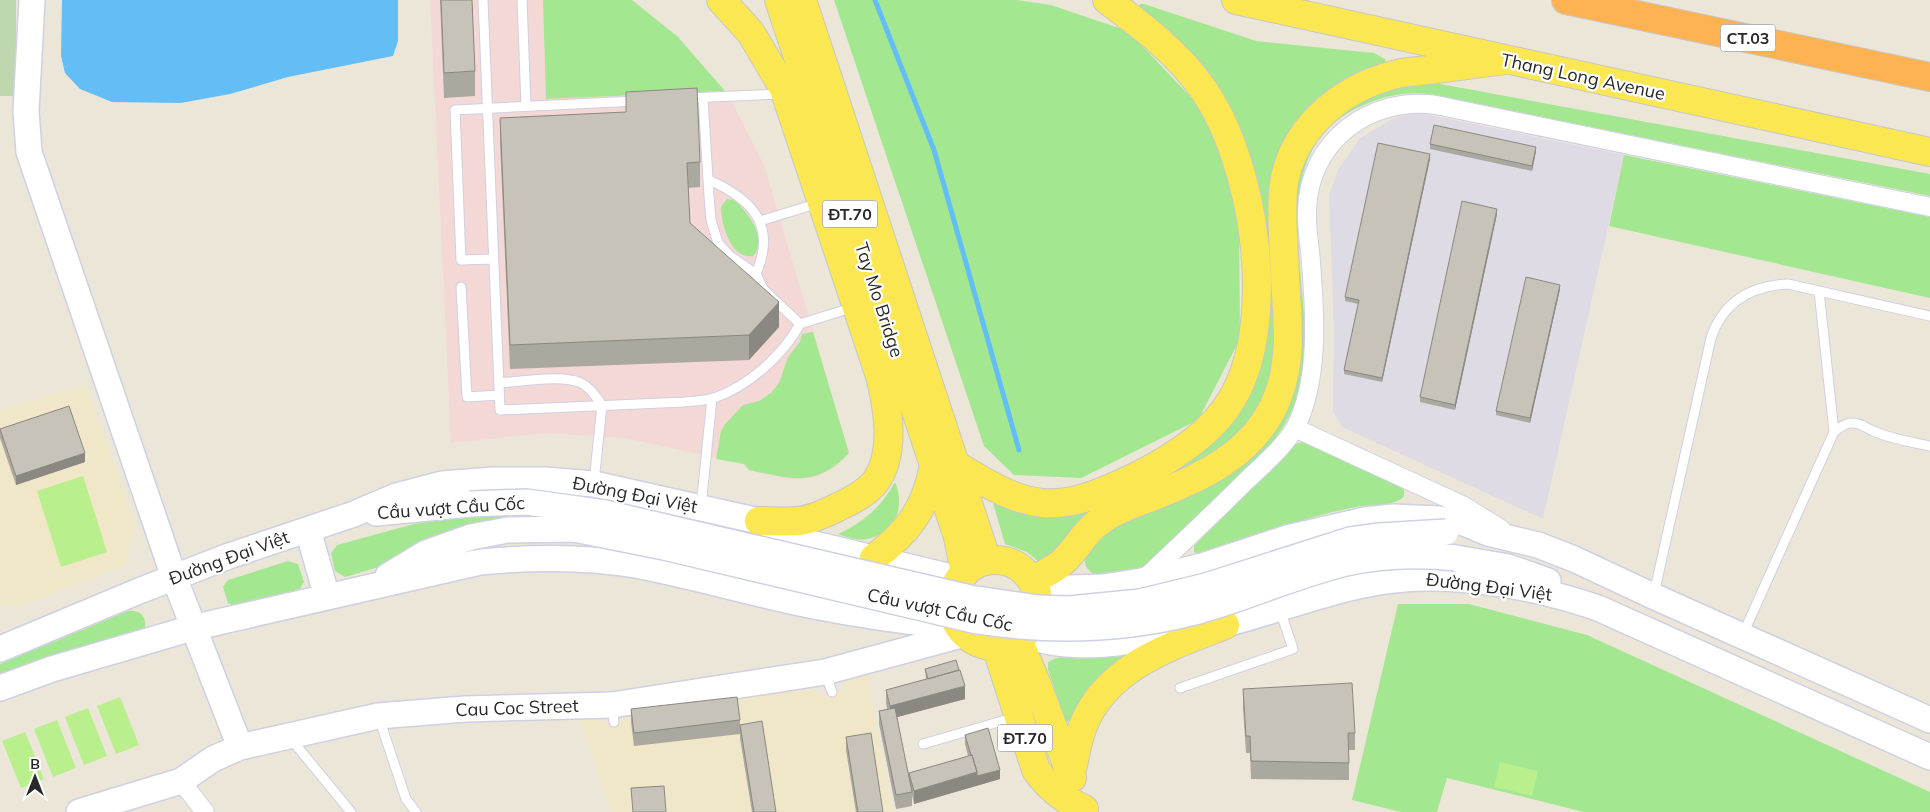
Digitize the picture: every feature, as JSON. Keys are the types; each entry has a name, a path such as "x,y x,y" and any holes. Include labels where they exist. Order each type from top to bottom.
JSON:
{"highway":[{"name":"CT.03","path":"1566,0 1930,77"}],"main road":[{"path":"721,0 751,33 786,94 880,376 888,406 887,451 882,468 875,482 862,494 829,511 799,521 759,521"},
{"name":"Tay Mo Bridge","path":"779,0 931,426"},
{"name":"Tay Mo Bridge","path":"802,0 931,426"},
{"path":"874,558 902,536 924,503 931,484 945,466 1025,501 1046,505 1066,503 1087,497 1145,472 1196,438 1215,421 1226,407 1243,376 1254,336 1256,286 1249,208 1235,154 1208,98 1186,67 1135,20 1106,0"},
{"name":"Thang Long Avenue","path":"1236,0 1930,152"},
{"path":"1034,585 1058,566 1095,525 1119,509 1185,484 1219,467 1244,447 1262,424 1277,398 1285,372 1289,345 1282,221 1283,189 1290,159 1302,136 1319,116 1334,102 1373,81 1398,74 1505,60"},
{"name":"ĐT.70","path":"931,426 945,466 970,571"},
{"path":"1000,560 1024,570 1034,585 1038,599 1036,619 1013,641 980,643 962,631 954,615 952,603 954,590 970,571 1000,560"},
{"path":"1070,774 1083,726 1094,704 1110,684 1127,670 1174,645 1225,625"},
{"name":"ĐT.70","path":"1013,641 1018,717 1036,770 1048,786 1063,799 1085,810"},
{"name":"ĐT.70","path":"1013,641 1034,677 1085,810"}],"street":[{"path":"32,0 26,111 29,152 192,628 240,747"},
{"path":"1142,581 1274,453 1295,428 1310,381 1313,348 1307,210 1311,186 1319,162 1327,149 1348,127 1371,112 1401,104 1418,102 1436,105 1930,207"},
{"path":"1295,428 1464,506 1519,540"},
{"name":"Đường Đại Việt","path":"0,649 174,577 354,514 396,496 442,484 502,480 545,480 594,484 759,521 790,538 874,558 970,571"},
{"name":"Cầu vượt Cầu Cốc","path":"354,514 470,504 527,502 605,512 970,598 1054,608 1140,602 1206,586 1350,540 1446,532 1488,534"},
{"path":"1034,585 1103,587 1142,581 1202,566 1287,538 1365,520 1393,517 1439,518 1464,523 1488,534 1519,540 1574,558 1653,596 1930,720"},
{"name":"Cầu vượt Cầu Cốc","path":"371,587 426,553 471,537 508,530 574,529 664,547 976,621 1020,627 1064,629 1124,626 1190,613 1348,563 1424,555 1495,564 1535,576 1598,608"},
{"path":"308,530 327,597"},
{"path":"0,688 52,669 192,628 480,562 528,557 580,558 634,565 817,606 962,631"},
{"name":"Đường Đại Việt","path":"1013,641 1108,644 1170,636 1225,625 1339,590 1386,580 1419,578 1453,579 1564,596 1598,608 1930,757"},
{"name":"Cau Coc Street","path":"79,812 181,781 213,759 240,747 378,716 465,709 613,714 828,682 962,631"},
{"path":"181,781 205,812"}],"lane":[{"path":"483,0 500,410 684,402 712,398 732,390 770,361 790,343 800,324 857,307"},
{"path":"522,0 526,106"},
{"path":"674,99 786,94"},
{"path":"703,98 712,220 718,242 730,256 756,274 763,288 800,324"},
{"path":"493,259 461,260 455,110 644,100"},
{"path":"708,180 742,198 757,214 764,245 763,258 756,274"},
{"path":"760,221 822,203"},
{"path":"1653,596 1711,338 1717,321 1726,308 1740,298 1773,285 1788,284 1930,316"},
{"path":"461,287 467,397 500,395"},
{"path":"1819,291 1834,432"},
{"path":"499,383 566,379 581,383 593,392 602,405 594,484"},
{"path":"701,508 712,398"},
{"path":"1742,636 1834,432 1842,426 1857,423 1897,439 1930,446"},
{"path":"1180,688 1293,649 1279,607"},
{"path":"378,716 406,799 416,812"},
{"path":"922,744 1018,717"},
{"path":"289,736 351,812"}],"shaded area":[{"path":"430,0 632,0 678,37 729,96 764,165 849,453 837,466 817,477 794,480 749,470 744,464 625,438 546,433 451,443"},
{"path":"1407,114 1425,114 1624,155 1543,519 1342,427 1333,411 1334,331 1329,195 1338,170 1360,138 1392,119"},
{"path":"86,385 135,525 126,565 20,606 0,605 0,410"},
{"path":"867,675 893,812 611,812 580,721 598,718 608,723 623,720 630,711 807,686 819,695 843,690 848,679"}],"green space":[{"path":"0,0 16,0 16,96 0,96"},
{"path":"543,0 632,0 678,37 725,91 546,99"},
{"path":"834,0 1017,0 1051,5 1128,31 1207,114 1239,213 1240,339 1198,420 1081,478 1014,475 984,446"},
{"path":"1140,4 1256,41 1374,53 1385,59 1386,63 1351,75 1330,88 1303,113 1287,140 1277,357 1266,397 1238,441 1053,561 1039,562 1027,552 1005,544 994,501 1021,510 1212,443 1232,424 1246,403 1258,377 1266,346 1269,317 1262,210 1138,8"},
{"path":"1413,79 1930,174 1930,196 1430,94 1402,94 1384,98 1357,108 1327,130 1308,159 1300,192 1298,228 1305,342 1301,387 1287,420 1260,458 1150,563 1140,568 1100,576 1093,574 1086,567 1084,558 1104,533 1267,438 1292,178 1334,111"},
{"path":"1624,155 1930,217 1930,298 1609,226"},
{"path":"727,199 734,200 745,211 754,226 759,242 753,256 745,256 733,247 725,231 721,207"},
{"path":"813,332 849,453 825,472 802,478 790,478 749,470 744,464 716,459 721,431 725,424 743,405 759,401 771,393 779,383 788,357 800,342 802,334"},
{"path":"1305,441 1400,484 1404,491 1404,496 1400,500 1389,504 1356,507 1297,522 1200,555 1194,552 1194,546 1293,445"},
{"path":"83,476 107,552 61,567 37,491"},
{"path":"895,482 899,501 896,518 891,526 876,536 863,539 838,534 871,513 884,499"},
{"path":"495,512 544,515 544,518 345,577 335,571 331,553 337,545 414,524"},
{"path":"288,561 298,564 304,582 300,589 236,607 228,603 223,587 228,580"},
{"path":"1398,604 1469,604 1587,635 1930,792 1930,812 1584,812 1447,778 1437,812 1401,812 1352,800"},
{"path":"128,611 140,613 143,616 145,623 144,631 37,660 0,675 0,664"},
{"path":"1131,655 1070,723 1066,721 1048,670 1048,662 1056,658"},
{"path":"120,697 139,745 116,754 97,706"},
{"path":"88,708 107,756 84,765 65,717"},
{"path":"57,720 76,768 53,777 34,729"},
{"path":"25,732 44,779 21,788 2,741"},
{"path":"1500,762 1538,771 1532,796 1494,787"}],"water":[{"path":"62,0 398,0 398,41 393,56 288,77 230,94 181,103 112,102 80,89 65,73 61,56"}],"building":[{"path":"441,0 472,0 475,71 444,73"},
{"path":"697,88 700,162 687,163 690,223 779,302 749,335 510,345 500,118 626,112 626,92"},
{"path":"1434,125 1536,147 1532,166 1430,144"},
{"path":"1378,143 1430,154 1382,378 1344,370 1359,300 1345,297"},
{"path":"1462,201 1497,209 1455,405 1420,397"},
{"path":"1526,277 1560,285 1530,418 1496,411"},
{"path":"69,406 85,453 16,476 0,429"},
{"path":"956,660 959,670 928,679 925,669"},
{"path":"960,670 965,686 890,706 886,690"},
{"path":"1352,683 1355,733 1348,733 1349,763 1251,761 1250,736 1246,736 1243,689"},
{"path":"737,697 740,720 634,733 631,709"},
{"path":"895,708 912,792 896,795 879,711"},
{"path":"762,721 776,812 754,812 740,725"},
{"path":"988,728 1000,770 977,776 965,735"},
{"path":"871,733 883,812 858,812 846,737"},
{"path":"972,755 977,772 914,791 909,773"},
{"path":"664,786 666,812 633,812 631,788"}],"waterway":[{"path":"875,0 934,150 1019,450"}]}
